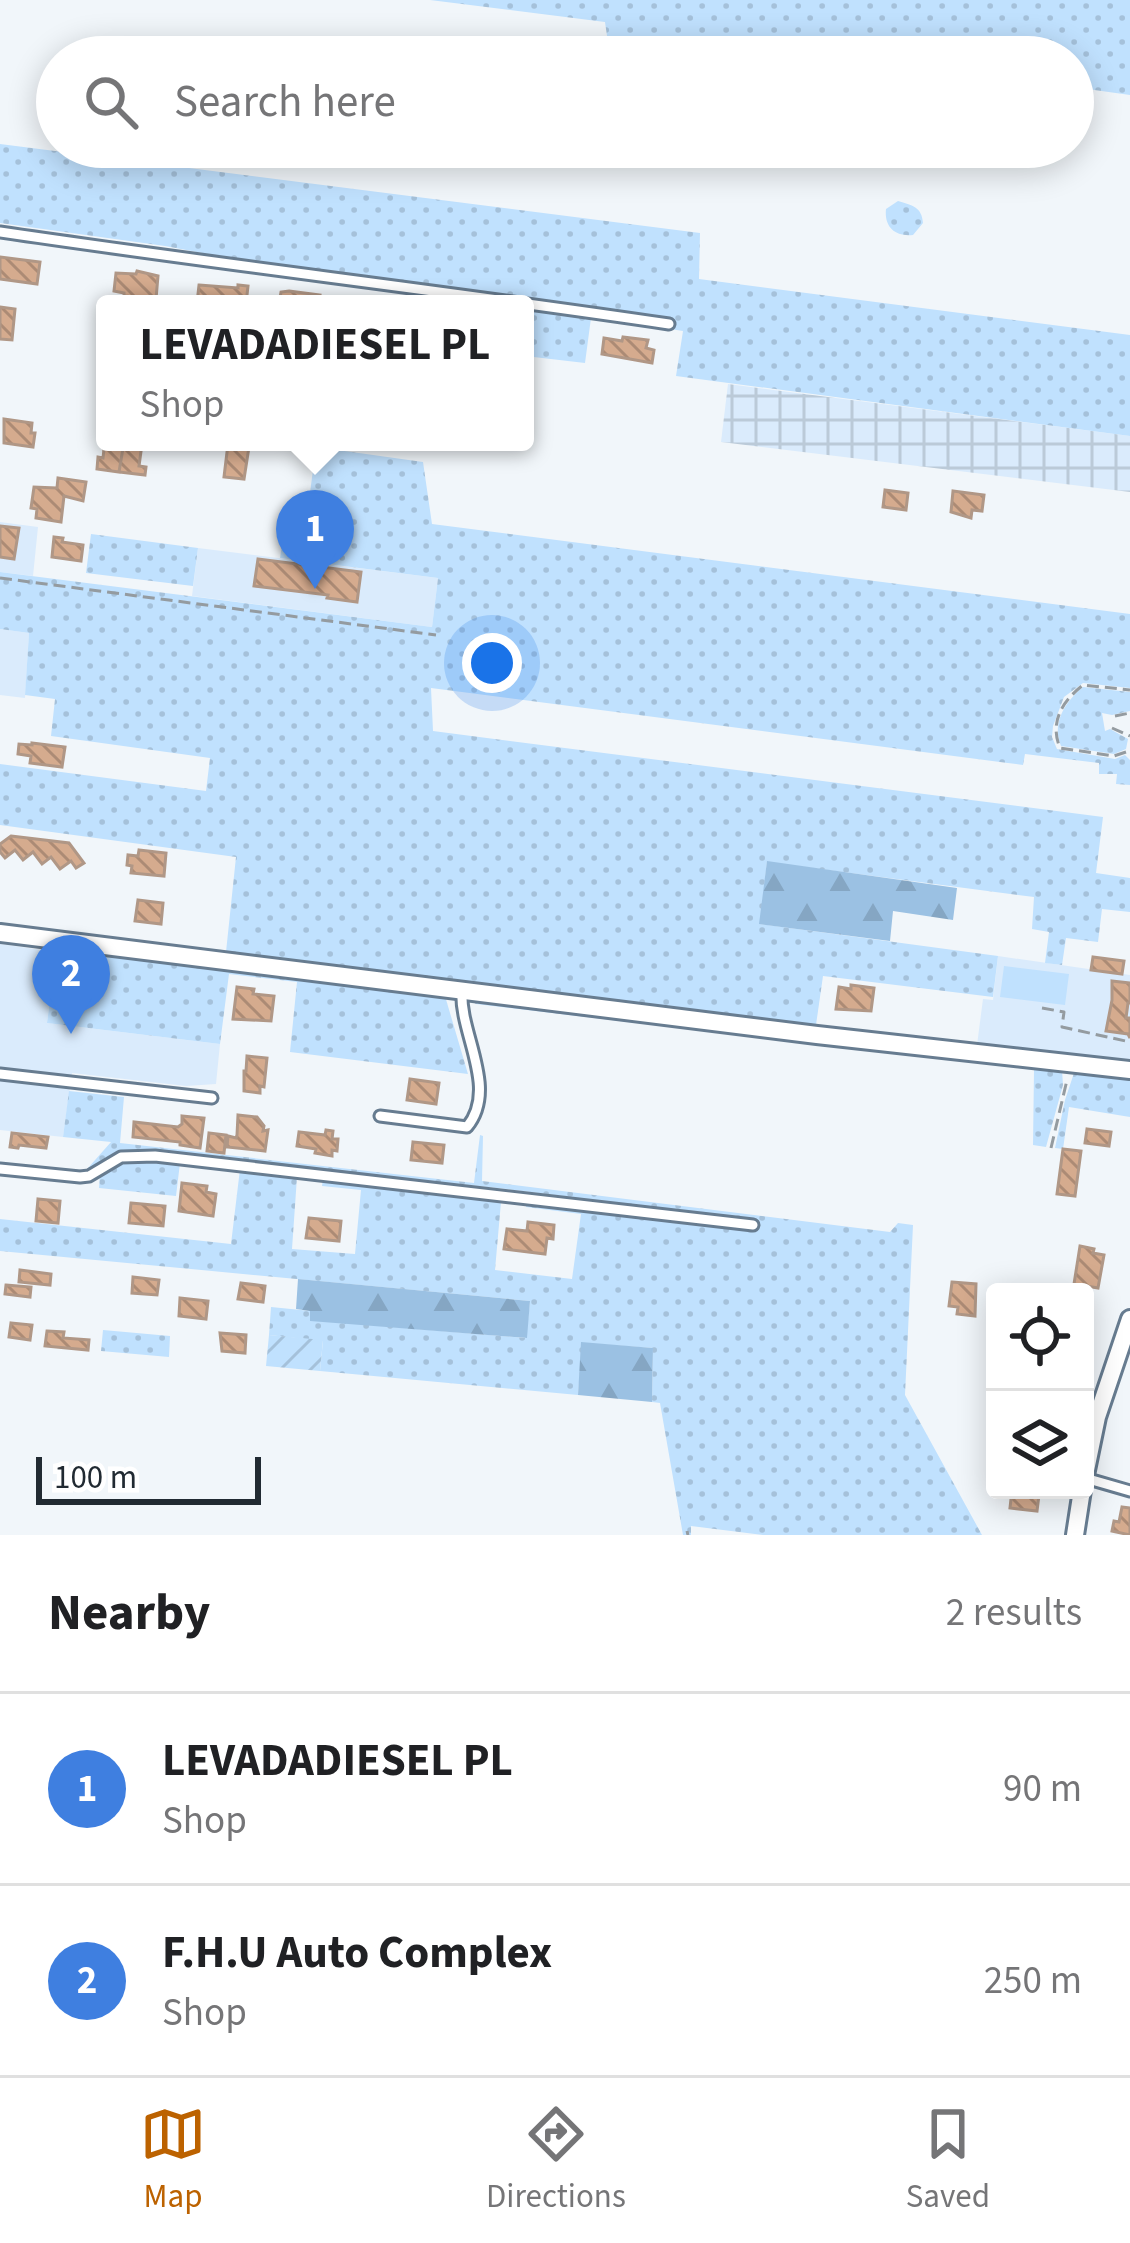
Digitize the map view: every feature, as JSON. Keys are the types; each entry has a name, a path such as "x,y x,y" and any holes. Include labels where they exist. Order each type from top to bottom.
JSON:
{"street":[{"path":"0,933 1130,1070"},
{"path":"1094,1432 1130,1319"},
{"path":"1075,1535 1081,1499"}],"lane":[{"path":"0,232 475,295"},
{"path":"534,304 670,324"},
{"path":"380,1116 467,1127 475,1117 479,1076 461,1005 462,991"},
{"path":"0,1074 212,1098"},
{"path":"0,1169 80,1177 121,1157 155,1156 753,1225"},
{"path":"1094,1479 1130,1491"}],"path":[{"path":"0,578 436,635"},
{"path":"1126,752 1114,756 1060,748 1055,736 1066,699 1083,685 1130,691"},
{"path":"1115,716 1130,713"},
{"path":"1112,728 1130,736"},
{"path":"1042,1009 1064,1012 1062,1027 1130,1042"},
{"path":"1051,1148 1069,1062"}],"shaded area":[{"path":"430,0 1130,0 1130,95 1094,90 1094,36 607,36 605,22"},
{"path":"0,144 36,149 36,168 189,168 700,233 699,279 1130,335 1130,436 676,376 683,331 670,329 671,318 0,223"},
{"path":"898,201 921,213 923,223 913,235 889,226 886,209"},
{"path":"534,311 591,318 585,363 534,357"},
{"path":"728,384 1130,436 1130,492 721,442"},
{"path":"315,451 345,451 423,462 432,524 1130,614 1130,688 1083,683 1064,697 1052,737 1057,749 1115,759 1125,755 1130,760 1130,785 1116,784 1117,774 1099,774 1099,763 1025,754 1023,765 431,688 433,731 1103,817 1096,873 1130,878 1130,912 1102,909 1098,942 1066,938 1062,965 1045,963 1049,932 1032,929 1034,897 767,862 760,924 998,956 993,997 823,976 816,1025 806,1027 449,985 226,952 236,857 0,825 0,764 206,791 210,758 51,736 55,699 25,695 29,633 0,629 0,572 432,627 438,578 280,558 286,518 324,520 325,511 308,508"},
{"path":"0,522 38,527 33,576 0,572"},
{"path":"91,534 198,548 193,586 86,573"},
{"path":"198,548 438,578 432,627 192,596"},
{"path":"0,629 29,633 25,698 0,695"},
{"path":"1083,687 1130,692 1130,711 1102,713 1105,731 1128,739 1126,749 1114,754 1061,746 1062,713"},
{"path":"0,944 56,952 47,1023 220,1044 216,1084 186,1086 72,1073 63,1137 0,1130"},
{"path":"57,945 445,996 468,1074 290,1052 297,982 229,974 220,1044 47,1023"},
{"path":"998,956 1130,975 1130,1064 977,1045 983,999 993,1000"},
{"path":"1004,966 1069,974 1065,1005 1000,997"},
{"path":"469,999 1062,1070 1063,1085 1046,1147 1033,1145 1034,1070 476,1004"},
{"path":"1075,1070 1130,1075 1130,1117 1069,1107 1063,1149 1055,1148 1065,1100"},
{"path":"69,1091 124,1097 120,1143 474,1183 480,1135 482,1181 890,1232 898,1223 913,1225 905,1395 982,1535 763,1535 691,1526 691,1535 683,1535 660,1403 652,1402 653,1348 582,1343 578,1395 320,1371 323,1341 269,1335 271,1307 311,1311 310,1320 526,1338 530,1301 0,1251 0,1219 231,1244 240,1169 297,1177 292,1249 355,1254 361,1190 322,1186 323,1179 501,1202 495,1270 572,1279 581,1214 526,1204 754,1232 755,1220 141,1152 116,1155 91,1169 111,1142 63,1137"},
{"path":"134,1159 180,1163 176,1196 99,1188 100,1174"},
{"path":"103,1330 170,1336 169,1357 101,1351"},
{"path":"269,1335 323,1340 320,1371 266,1366"}],"green space":[{"path":"767,861 957,888 953,920 893,911 890,941 759,924"},
{"path":"298,1279 530,1301 527,1338 310,1321 310,1311 296,1309"},
{"path":"581,1342 653,1348 652,1402 578,1395"}],"building":[{"path":"0,257 40,262 37,284 0,279"},
{"path":"116,273 158,276 156,295 114,291"},
{"path":"199,285 248,286 247,295 198,295"},
{"path":"289,291 320,295 280,295"},
{"path":"0,307 15,309 12,340 0,339"},
{"path":"623,337 648,340 646,348 654,350 652,363 602,354 604,338 622,341"},
{"path":"4,419 32,423 33,447 4,443"},
{"path":"104,451 122,451 119,472 97,469 98,457 103,458"},
{"path":"122,451 141,451 139,466 146,467 145,475 119,472"},
{"path":"227,451 248,451 244,479 224,477"},
{"path":"58,478 86,482 83,501 64,496 61,522 36,518 37,509 31,508 34,487 57,488"},
{"path":"885,490 908,493 906,510 883,507"},
{"path":"953,491 984,495 982,511 972,510 971,518 951,512"},
{"path":"0,526 19,528 14,559 0,557"},
{"path":"54,537 83,545 81,561 52,557"},
{"path":"258,559 361,572 357,602 254,586"},
{"path":"19,744 65,747 62,767 30,763 31,756 18,754"},
{"path":"11,836 69,843 84,863 76,868 71,861 60,869 51,857 42,864 33,852 23,860 15,850 5,858 0,844"},
{"path":"139,850 166,853 164,876 131,873 128,855 138,856"},
{"path":"138,900 163,903 161,924 135,921"},
{"path":"1093,957 1124,961 1122,974 1091,970"},
{"path":"1112,981 1130,983 1126,1018 1130,1018 1130,1038 1106,1031"},
{"path":"851,985 874,988 871,1011 836,1009 839,987 851,989"},
{"path":"237,987 274,996 271,1021 233,1019"},
{"path":"247,1056 267,1058 260,1093 244,1091"},
{"path":"410,1079 439,1083 436,1104 407,1100"},
{"path":"238,1115 257,1117 263,1131 268,1130 265,1151 227,1147 228,1136 236,1138"},
{"path":"182,1116 204,1118 200,1148 133,1137 134,1122 178,1127"},
{"path":"1087,1129 1111,1132 1109,1146 1085,1143"},
{"path":"326,1130 338,1139 332,1156 297,1146 299,1132 325,1135"},
{"path":"12,1133 48,1137 46,1148 10,1147"},
{"path":"209,1133 226,1135 224,1153 207,1151"},
{"path":"413,1142 444,1145 442,1163 411,1160"},
{"path":"1063,1149 1081,1151 1075,1196 1057,1194"},
{"path":"182,1183 207,1186 206,1192 216,1194 213,1216 179,1211"},
{"path":"38,1199 60,1201 58,1223 36,1221"},
{"path":"131,1203 165,1206 163,1226 129,1223"},
{"path":"309,1218 341,1221 339,1241 306,1238"},
{"path":"528,1222 554,1225 545,1254 504,1249 507,1229 527,1231"},
{"path":"1080,1246 1104,1255 1098,1288 1094,1283 1074,1283"},
{"path":"20,1270 51,1274 50,1285 19,1282"},
{"path":"133,1277 159,1280 157,1295 132,1293"},
{"path":"952,1282 976,1284 975,1316 957,1314 958,1307 949,1306"},
{"path":"241,1283 265,1286 263,1302 238,1299"},
{"path":"6,1285 31,1287 30,1297 5,1294"},
{"path":"180,1298 208,1301 206,1319 179,1316"},
{"path":"11,1323 32,1325 30,1340 9,1337"},
{"path":"47,1331 89,1340 88,1350 45,1346"},
{"path":"220,1333 246,1335 245,1353 222,1351"},
{"path":"1011,1499 1038,1499 1037,1511 1010,1508"},
{"path":"1122,1507 1130,1508 1130,1535 1112,1531"}],"place":[{"name":"LEVADADIESEL PL","path":"315,589"},
{"name":"F.H.U Auto Complex","path":"71,1034"}]}
